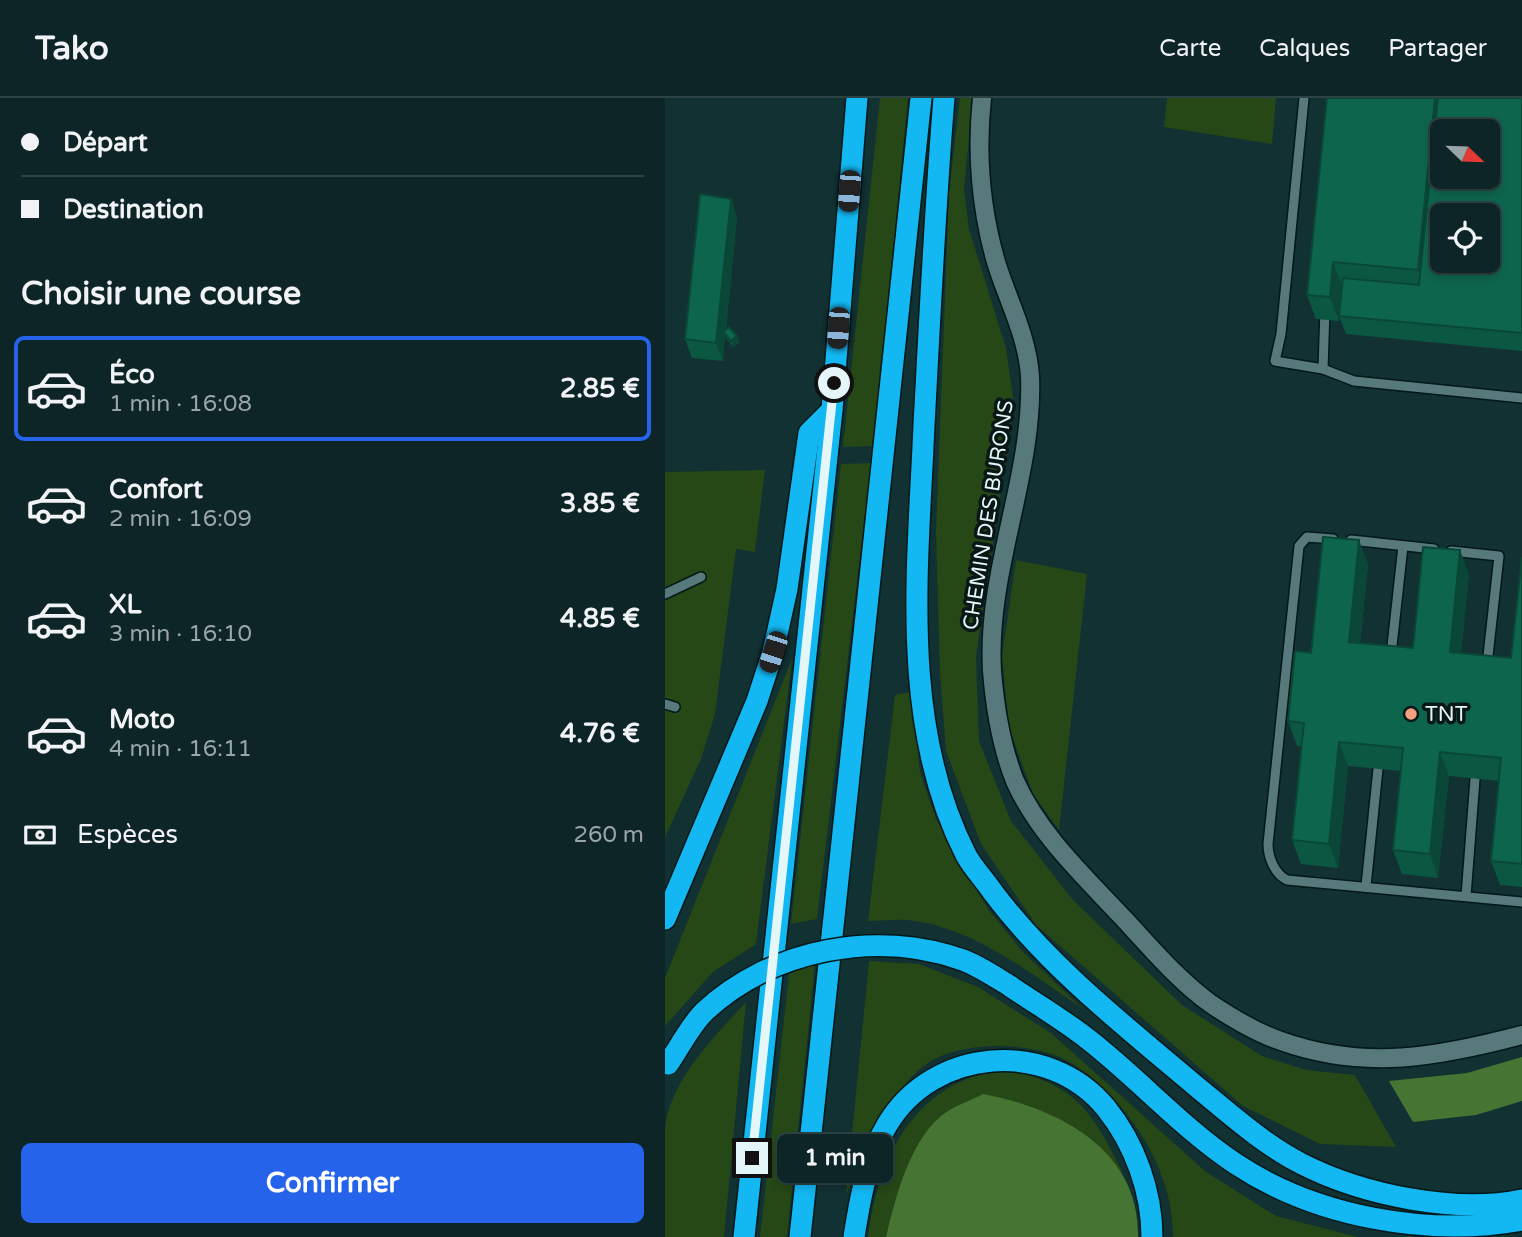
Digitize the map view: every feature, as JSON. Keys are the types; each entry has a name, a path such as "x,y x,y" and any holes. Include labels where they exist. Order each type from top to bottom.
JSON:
{"highway":[{"path":"744,1237 832,410 857,98"},
{"path":"800,1237 922,98"},
{"path":"944,98 934,226 916,592 921,695 939,785 967,857 1040,950 1248,1130 1303,1164 1364,1188 1441,1203 1506,1203 1522,1200"},
{"path":"665,919 761,689 787,589 809,433 832,410"},
{"path":"666,1068 702,1013 741,983 797,959 838,948 861,945 923,949 965,961 1010,986 1090,1040 1152,1097 1236,1164 1287,1192 1343,1212 1422,1226 1495,1226 1522,1220"},
{"path":"853,1237 864,1183 875,1150 887,1124 904,1103 923,1084 946,1070 972,1062 1002,1060 1029,1063 1062,1075 1086,1089 1106,1108 1133,1154 1145,1184 1152,1213 1152,1237"}],"street":[{"name":"CHEMIN DES BURONS","path":"982,98 982,195 996,262 1023,335 1030,373 1030,417 992,632 992,668 1002,739 1016,781 1035,816 1060,850 1170,968 1209,1003 1280,1041 1328,1053 1383,1059 1439,1056 1522,1035"}],"lane":[{"path":"1304,98 1281,334 1275,361 1323,369 1354,381 1522,398"},
{"path":"1323,369 1326,296"},
{"path":"1485,678 1499,556 1307,537 1299,546 1268,853 1279,876 1287,880 1522,902"},
{"path":"1390,669 1403,546"},
{"path":"665,594 701,577"},
{"path":"1366,886 1378,769"},
{"path":"1466,896 1475,779"}],"green space":[{"path":"880,98 908,98 874,446 843,447"},
{"path":"960,98 973,98 964,189 969,229 1006,348 1014,404 976,656 979,741 1011,821 1073,900 1182,1005 1262,1056 1306,1070 1355,1075 1396,1147 1320,1144 1243,1106 1036,925 981,844 946,751 940,672 936,531 949,192"},
{"path":"1167,98 1276,98 1272,144 1164,127"},
{"path":"871,463 817,919 791,924 841,464"},
{"path":"765,470 755,552 736,549 715,714 701,759 665,837 665,472"},
{"path":"1016,560 1087,574 1059,830 1033,794 1009,728 1002,656"},
{"path":"792,659 756,944 713,972 665,1026 665,978"},
{"path":"911,692 920,772 936,819 988,909 1022,951 1083,1009 999,953 953,931 906,920 868,921 895,695"},
{"path":"869,961 919,964 978,987 1051,1033 1206,1172 1276,1216 1358,1237 1173,1237 1166,1187 1144,1139 1129,1117 1093,1079 1073,1064 1052,1054 1016,1047 966,1049 925,1065 889,1107 846,1195"},
{"path":"815,964 787,1237 760,1237 789,974"},
{"path":"746,1002 724,1237 665,1237 665,1128 669,1110 675,1093 696,1060"},
{"path":"1522,1057 1522,1101 1476,1115 1413,1122 1389,1081 1467,1073"},
{"path":"1010,1070 1053,1085 1082,1106 1103,1136 1124,1175 1091,1138 895,1200 886,1237 868,1237 878,1187 897,1141 911,1121 928,1103 948,1088 972,1077"},
{"path":"983,1094 1039,1110 1066,1122 1110,1157 1125,1180 1135,1206 1138,1237 886,1237 900,1186 924,1134 948,1111"}],"building":[{"path":"1327,98 1435,98 1433,119 1430,119 1430,149 1418,270 1333,262 1330,297 1307,295"},
{"path":"1438,98 1522,98 1522,333 1339,316 1343,278 1419,285 1430,177 1430,189 1500,189 1500,119 1436,119"},
{"path":"700,194 731,199 716,343 685,339"},
{"path":"729,327 737,336 731,341 723,332"},
{"name":"TNT","path":"1323,537 1359,540 1349,642 1413,648 1423,547 1460,550 1450,652 1511,658 1522,557 1522,864 1491,861 1501,758 1440,752 1430,854 1393,850 1403,748 1339,742 1329,844 1292,840 1304,723 1288,721 1295,651 1311,653"}],"place":[{"name":"TNT","path":"1411,714"}],"route":[{"path":"752,1158 834,383"}]}
